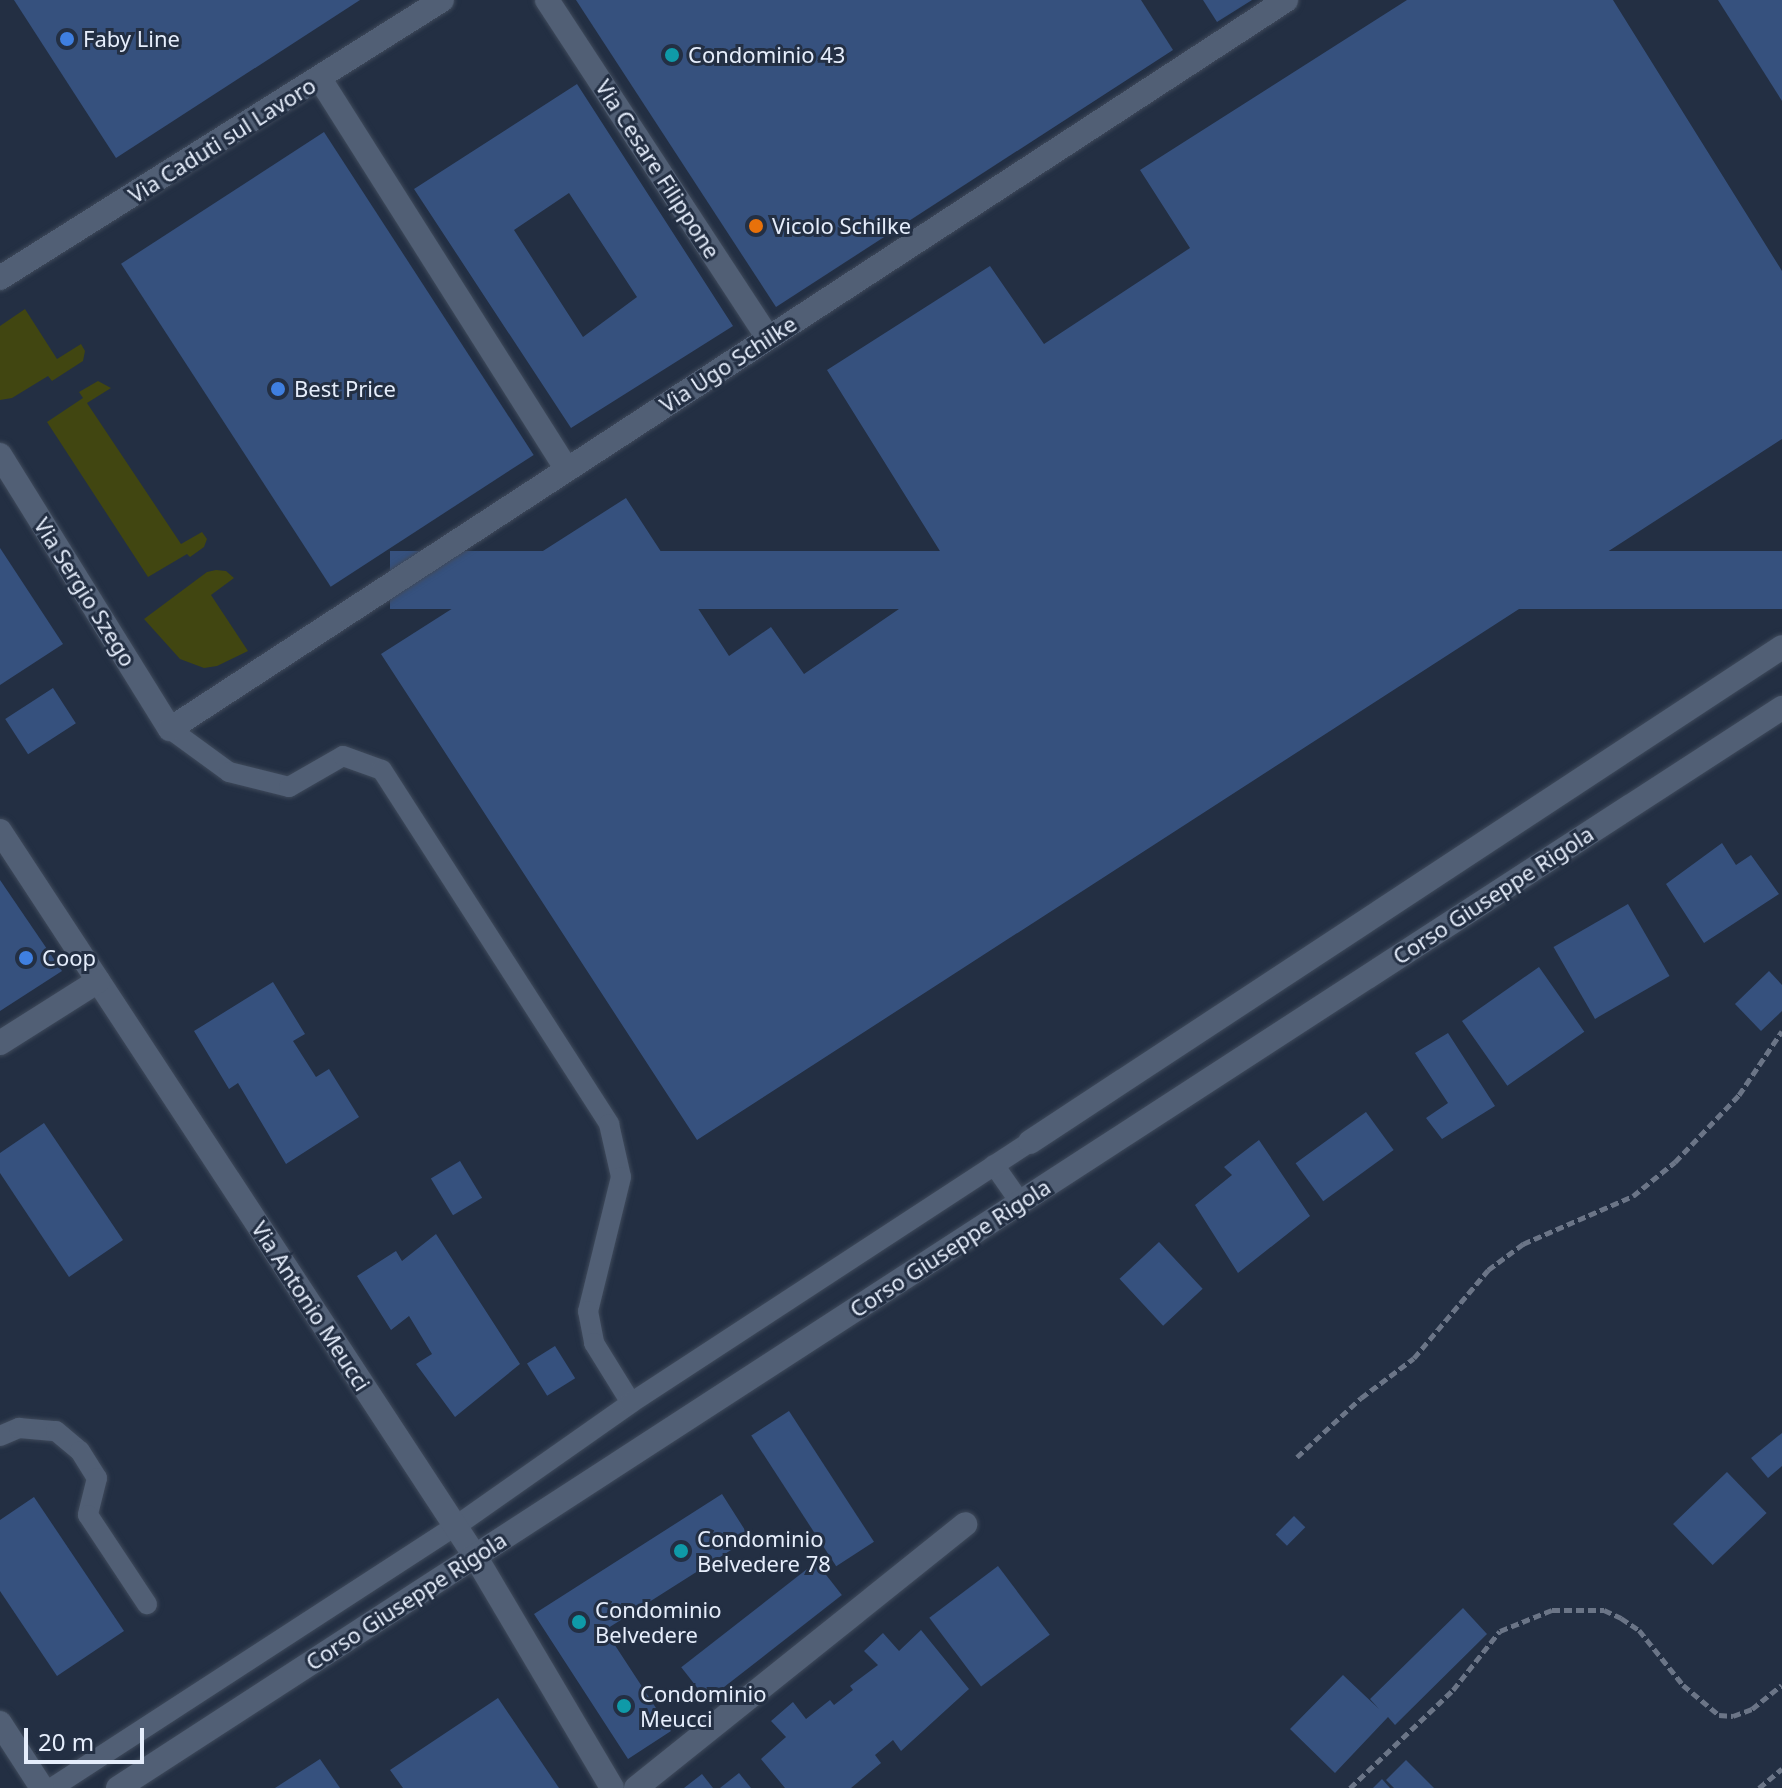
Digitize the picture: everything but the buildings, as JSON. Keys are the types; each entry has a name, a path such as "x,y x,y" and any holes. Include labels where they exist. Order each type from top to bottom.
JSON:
{"street":[{"name":"Via Caduti sul Lavoro","path":"0,278 442,0"},
{"name":"Via Cesare Filippone","path":"547,0 768,338"},
{"name":"Via Ugo Schilke","path":"170,729 1286,0"},
{"path":"320,79 567,469"},
{"name":"Via Sergio Szego","path":"0,455 170,729"},
{"path":"1030,1142 1782,647"},
{"name":"Corso Giuseppe Rigola","path":"118,1788 1782,708"},
{"name":"Via Antonio Meucci","path":"0,831 456,1526 612,1788"},
{"path":"0,1043 98,981"},
{"path":"636,1788 965,1524"},
{"path":"0,1723 42,1788"}],"lane":[{"path":"170,729 229,772 289,787 343,756 382,770 609,1124 621,1177 588,1311 594,1343 631,1403"},
{"path":"52,1788 456,1526 631,1403 1030,1142"},
{"path":"994,1165 1020,1202"},
{"path":"0,1436 19,1428 56,1431 80,1451 97,1478 88,1515 147,1604"}],"path":[{"path":"1297,1457 1361,1398 1414,1358 1488,1270 1523,1244 1633,1196 1675,1162 1739,1095 1782,1031"},
{"path":"1350,1788 1453,1690 1500,1631 1552,1610 1604,1610 1621,1618 1639,1630 1683,1685 1719,1715 1733,1716 1752,1709 1782,1685"},
{"path":"1759,1788 1782,1769"}],"green space":[{"path":"25,309 57,359 81,344 85,351 83,361 52,381 48,376 12,398 0,400 0,326"},
{"path":"98,381 111,388 87,403 181,544 202,532 207,539 204,547 190,557 187,554 148,577 47,422 83,398 79,392"},
{"path":"226,571 234,578 211,595 248,651 217,666 204,668 180,659 144,619 207,572"}],"place":[{"name":"Faby Line","path":"67,39"},
{"name":"Condominio 43","path":"672,55"},
{"name":"Vicolo Schilke","path":"756,226"},
{"name":"Best Price","path":"278,389"},
{"name":"Coop","path":"26,958"},
{"name":"Condominio Belvedere 78","path":"681,1551"},
{"name":"Condominio Belvedere","path":"579,1622"},
{"name":"Condominio Meucci","path":"624,1706"}]}
